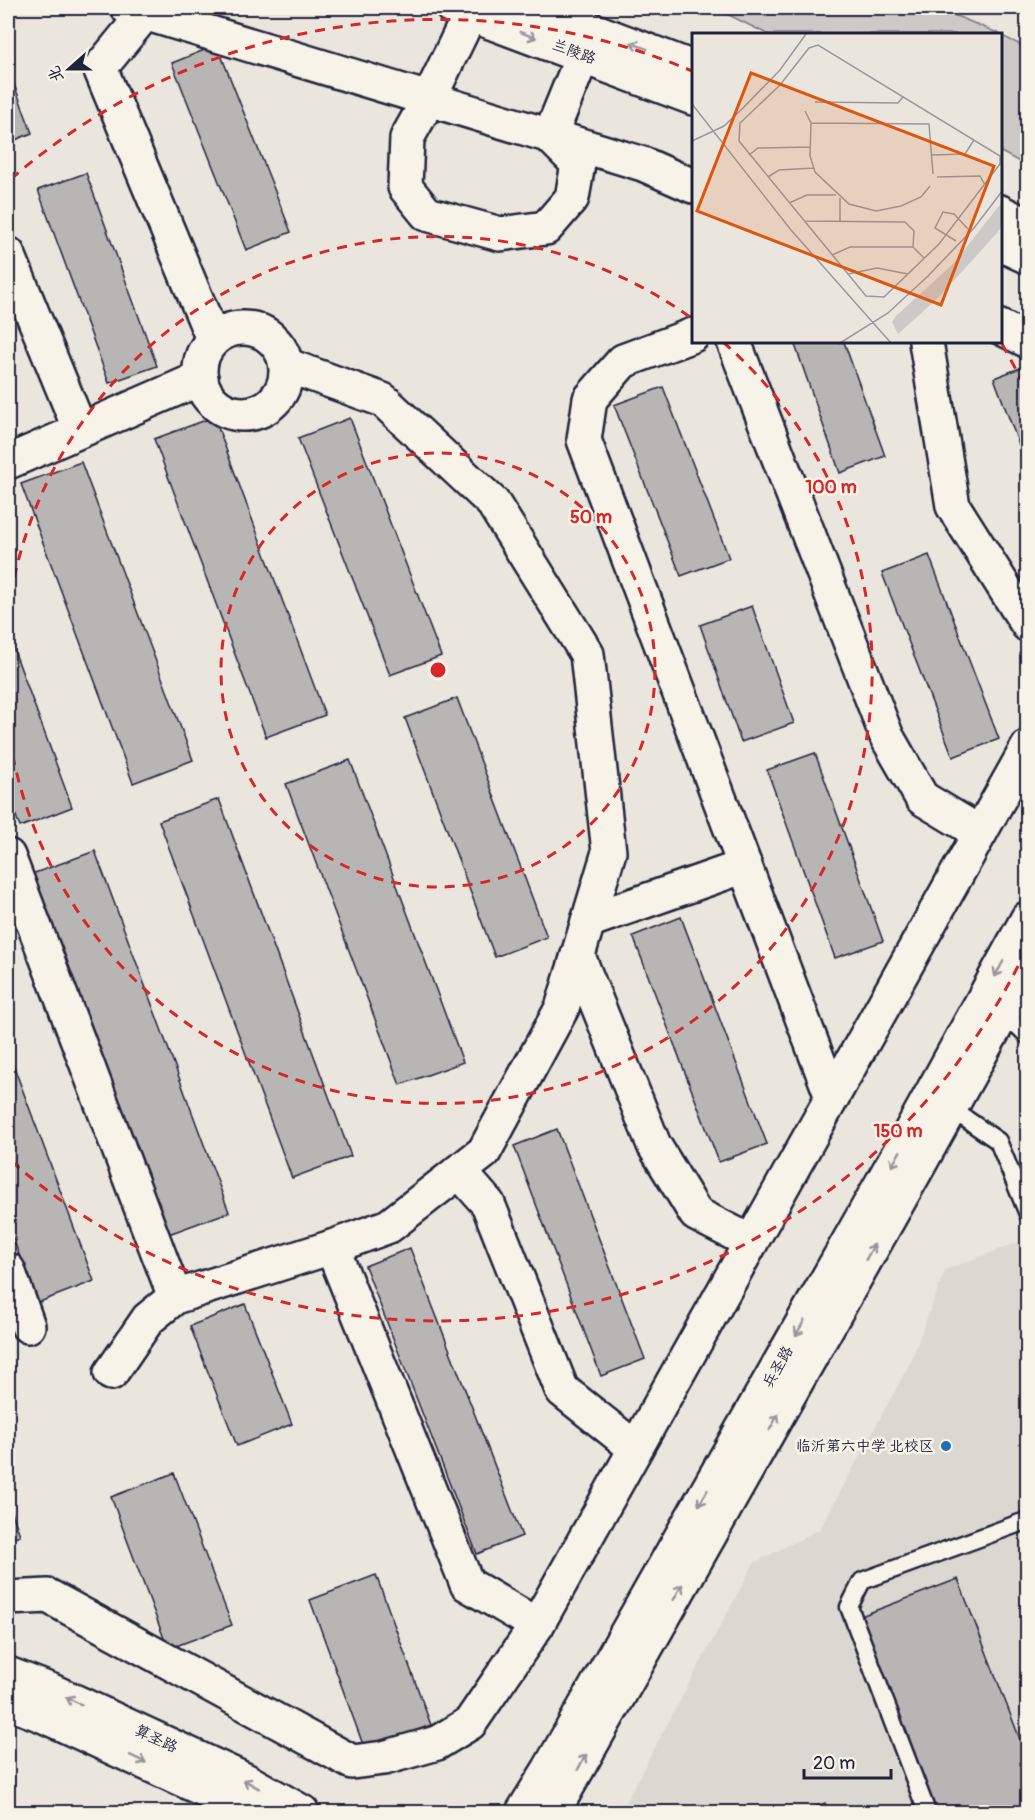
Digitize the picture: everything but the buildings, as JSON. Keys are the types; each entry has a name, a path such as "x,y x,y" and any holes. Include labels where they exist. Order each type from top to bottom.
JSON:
{"street":[{"name":"兰陵路","path":"535,8 692,68"},
{"path":"213,339 100,68 137,10 643,164 692,186"},
{"name":"兰陵路","path":"462,11 692,98"},
{"path":"462,11 429,99 407,138 405,187 427,214 500,234 546,228 572,198 578,164 550,136"},
{"path":"550,136 583,55"},
{"path":"1002,213 1028,226"},
{"path":"1002,245 1028,258"},
{"path":"8,254 80,430"},
{"path":"241,328 258,330 271,337 282,351 286,365 283,387 275,400 259,411 245,414 227,411 215,403 205,391 201,378 201,363 213,339 226,331 241,328"},
{"path":"1002,328 1028,340"},
{"path":"692,336 623,361 590,399 584,440 832,1097"},
{"path":"735,344 887,737 922,798 980,832"},
{"path":"926,344 953,506 1028,625"},
{"path":"111,1373 148,1319 175,1297 332,1247 389,1226 484,1152 562,1008 609,852 587,654 493,503 383,400 286,365"},
{"path":"8,462 201,378"},
{"path":"8,1598 48,1596 352,1762 384,1758 436,1743 470,1723 537,1625 1028,747"},
{"path":"8,856 175,1297"},
{"path":"588,921 745,866"},
{"name":"兵圣路","path":"523,1812 893,1163 1028,918"},
{"path":"578,956 654,1145 696,1214 751,1242"},
{"name":"兵圣路","path":"553,1812 1028,968"},
{"path":"459,1171 488,1204 562,1390 635,1448"},
{"path":"332,1247 467,1584 537,1625"},
{"path":"8,1270 28,1326"},
{"name":"算圣路","path":"8,1674 52,1691 245,1780 302,1812"},
{"name":"算圣路","path":"8,1702 52,1720 249,1812"}],"lane":[{"path":"1001,1016 1019,1027 1028,1036"},
{"path":"949,1111 966,1119 998,1141 1028,1214"},
{"path":"927,1812 849,1607 862,1581 1028,1520"}],"shaded area":[{"path":"705,8 937,8 998,33 765,33 729,15"},
{"path":"1002,36 1027,48 1027,166 1002,153"},
{"name":"临沂第六中学 北校区","path":"1027,1239 1027,1812 620,1812 754,1563 820,1529 910,1363 945,1270"}],"place":[{"name":"临沂第六中学 北校区","path":"946,1446"}]}
